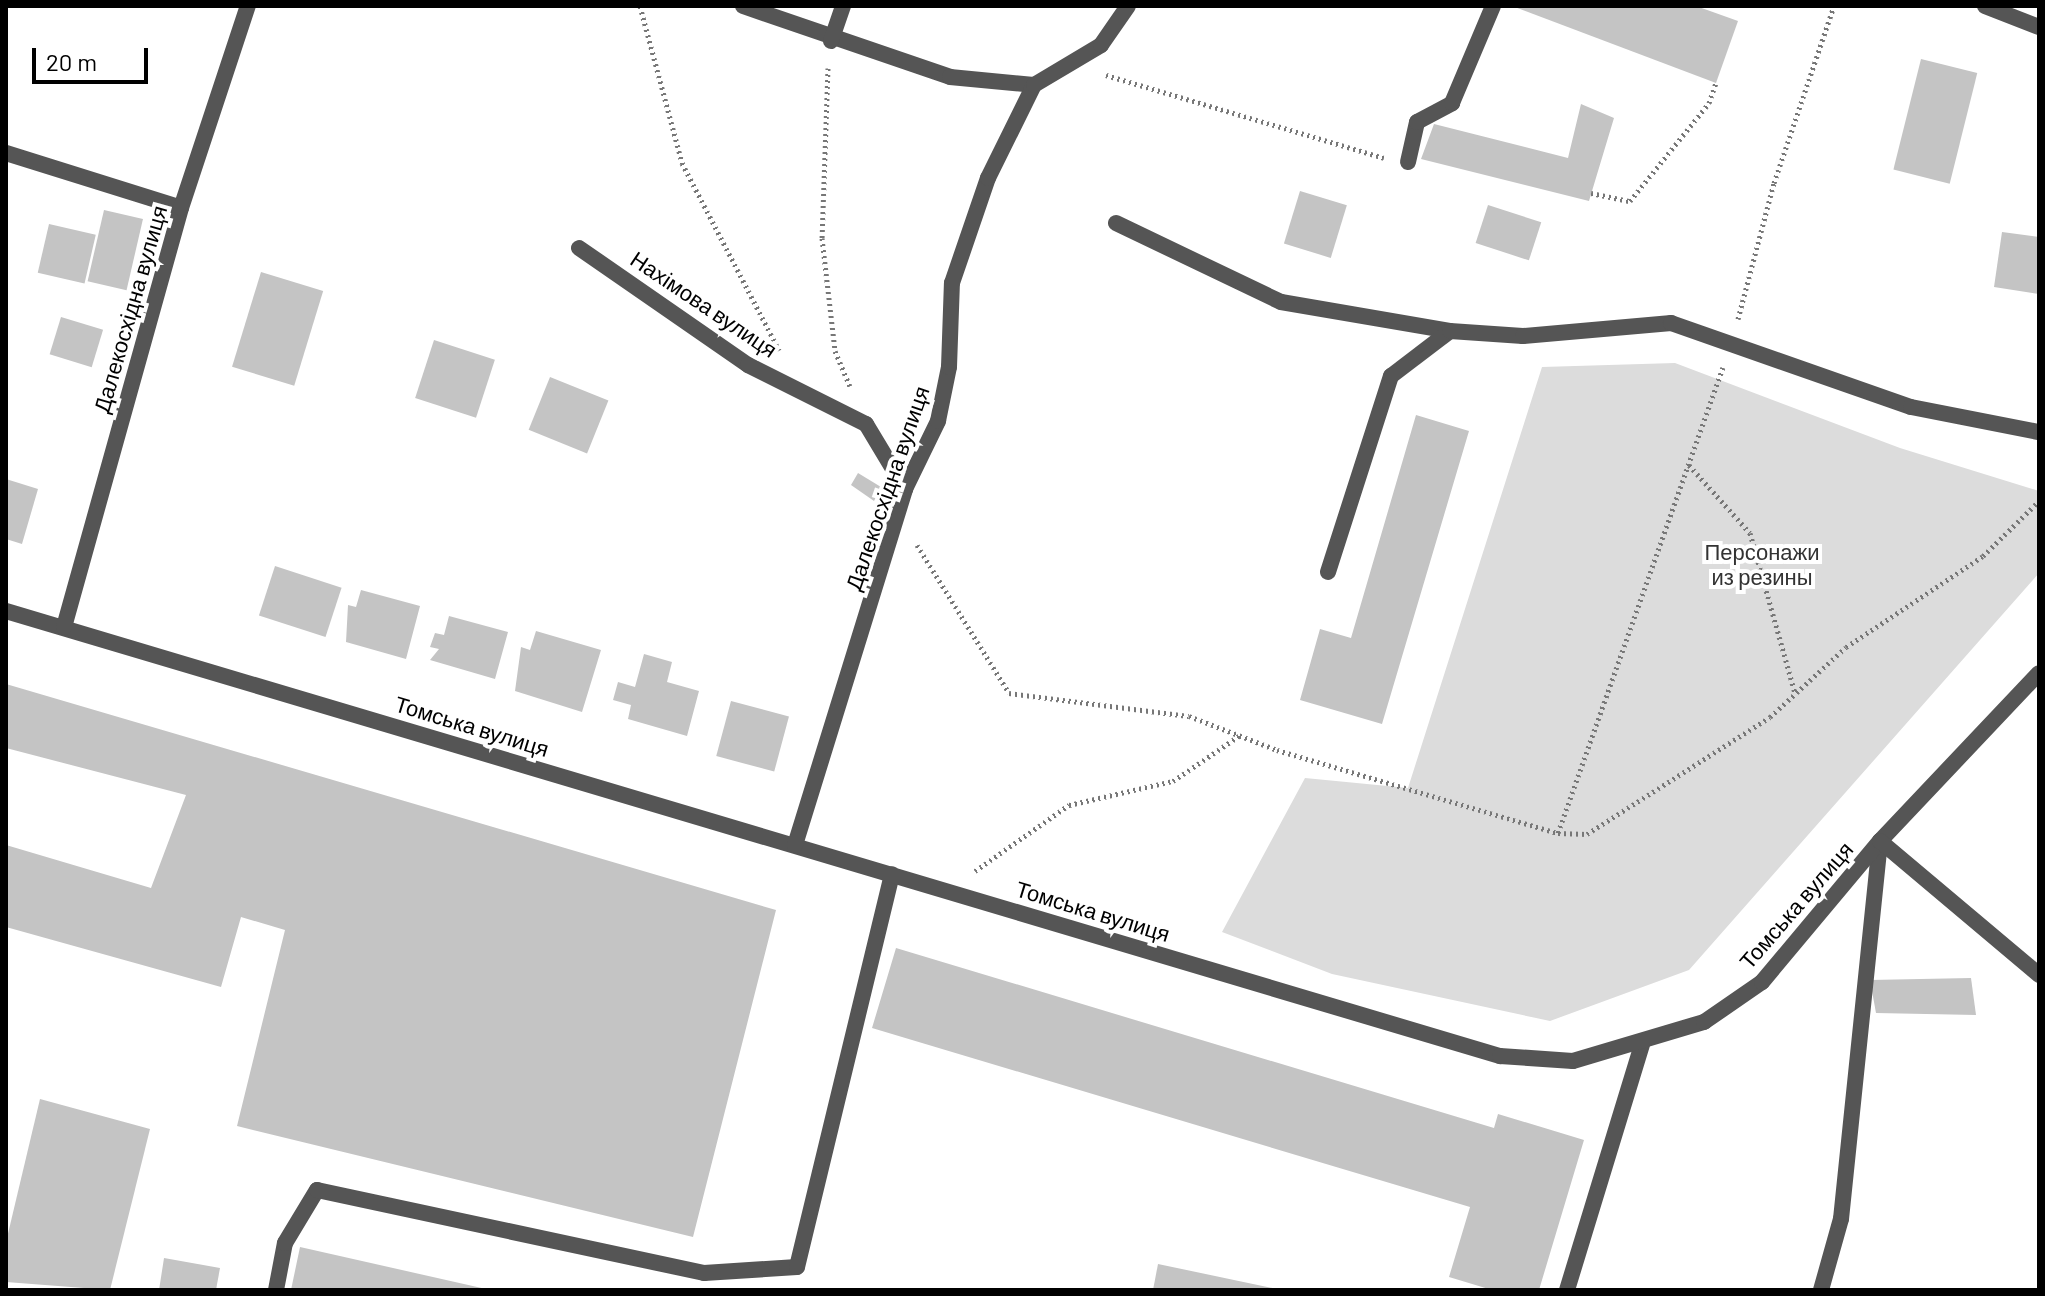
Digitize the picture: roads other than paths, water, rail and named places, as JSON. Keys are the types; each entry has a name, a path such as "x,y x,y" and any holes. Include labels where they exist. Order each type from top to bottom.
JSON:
{"street":[{"name":"Далекосхідна вулиця","path":"64,627 181,208 248,6"},
{"path":"743,6 831,41 950,77 1034,85 1077,63 1101,45 1128,6"},
{"path":"831,41 843,6"},
{"path":"1408,162 1417,122 1452,103 1493,6"},
{"path":"1985,6 2039,27"},
{"name":"Далекосхідна вулиця","path":"795,845 905,489 938,421 952,283 988,178 1034,85"},
{"path":"6,153 181,208"},
{"path":"1116,223 1281,302 1450,331 1523,336 1671,323 1911,407 2039,432"},
{"name":"Нахімова вулиця","path":"579,248 748,365 866,424 905,489"},
{"path":"1328,572 1391,376 1450,331"},
{"name":"Томська вулиця","path":"6,611 1500,1056 1573,1061 1642,1045 1704,1022 1762,982 1880,841 2039,673"},
{"path":"1880,841 2039,975"},
{"path":"1821,1290 1841,1219 1880,841"},
{"path":"276,1290 285,1243 317,1190 704,1273 797,1267 892,874"},
{"path":"1567,1290 1642,1045"}],"park label":[{"name":"Персонажи из резины","path":"1762,564"}]}
